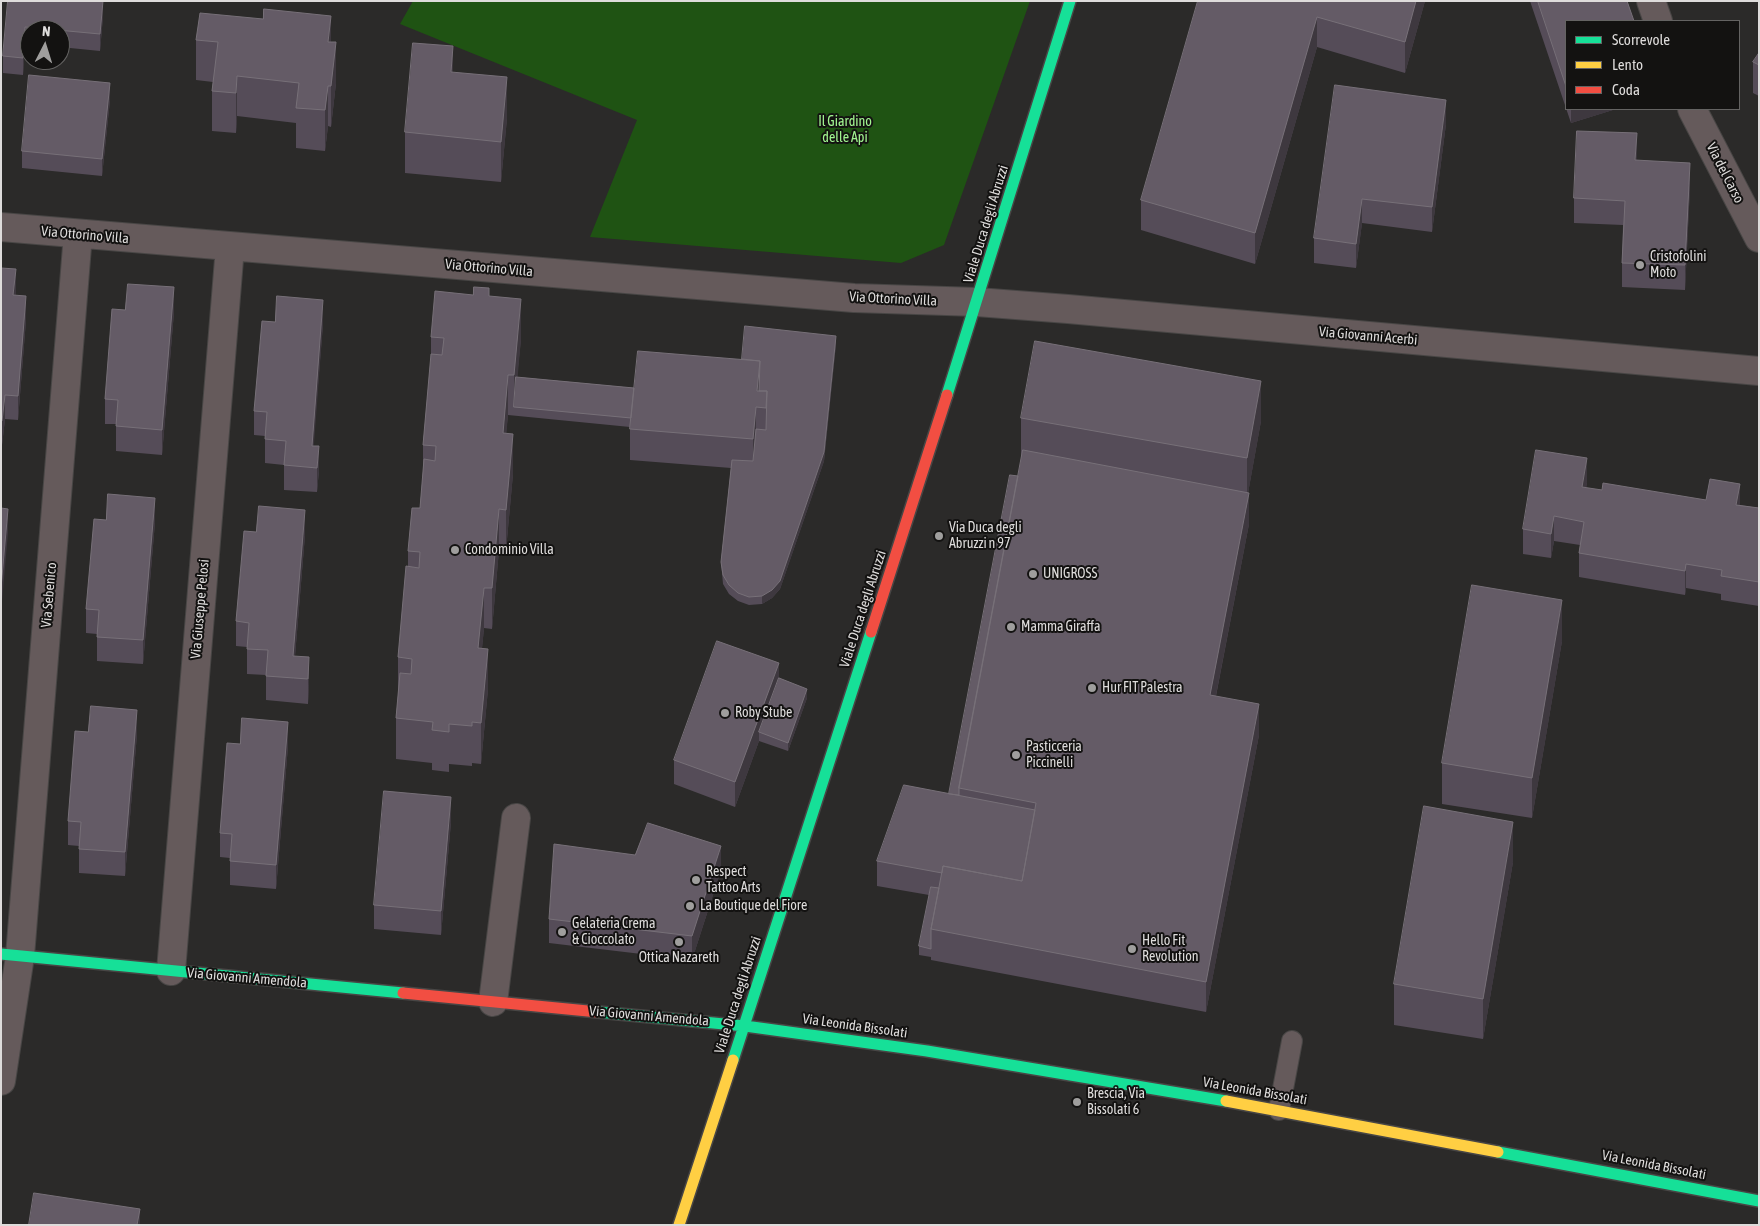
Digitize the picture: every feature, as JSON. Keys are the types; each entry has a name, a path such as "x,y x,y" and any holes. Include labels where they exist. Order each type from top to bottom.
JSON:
{"street":[{"name":"Viale Duca degli Abruzzi","path":"679,1225 745,1026 977,302 1070,1"},
{"path":"1651,1 1658,20"},
{"name":"Via del Carso","path":"1693,110 1759,238"},
{"name":"Via Ottorino Villa","path":"1,228 854,298 977,302"},
{"name":"Via Sebenico","path":"1,1081 10,955 78,234"},
{"name":"Via Giuseppe Pelosi","path":"171,971 230,247"},
{"name":"Via Giovanni Acerbi","path":"977,302 1759,370"},
{"path":"493,1002 516,818"},
{"name":"Via Giovanni Amendola","path":"10,955 745,1026"},
{"name":"Via Leonida Bissolati","path":"745,1026 927,1051 1279,1110 1759,1200"}],"lane":[{"path":"1279,1110 1292,1041"}],"green space":[{"name":"Il Giardino delle Api","path":"413,1 1030,1 944,245 901,263 590,237 637,120 400,24"}],"building":[{"path":"8,1 103,1 100,34 70,31 70,20 20,20 20,58 3,56"},
{"path":"1198,1 1416,1 1405,42 1317,17 1255,233 1141,200"},
{"path":"1538,1 1627,1 1634,20 1565,20 1565,83"},
{"path":"264,9 331,16 328,42 336,42 331,86 328,86 325,110 296,108 299,83 237,76 236,93 212,91 218,42 196,40 200,13 263,19"},
{"path":"413,43 453,46 451,72 507,77 501,142 405,132"},
{"path":"1759,53 1759,65 1753,62"},
{"path":"29,75 110,83 102,159 22,151"},
{"path":"1335,85 1446,100 1432,207 1362,199 1356,244 1314,238"},
{"path":"1577,131 1637,133 1635,160 1690,163 1685,265 1622,263 1625,201 1574,198"},
{"path":"1,268 16,269 13,295 26,296 18,396 5,395 2,421 1,420"},
{"path":"128,284 174,287 162,430 116,426 118,400 105,399 112,309 125,310"},
{"name":"Condominio Villa","path":"474,287 489,288 489,296 521,299 514,375 508,375 503,433 513,434 506,510 499,509 492,588 484,588 478,648 488,649 481,723 472,722 472,726 449,724 449,732 432,730 433,722 396,718 400,673 411,674 412,659 398,657 406,566 419,568 420,552 408,551 412,508 420,508 424,459 435,461 436,446 423,445 431,354 442,355 444,338 431,337 435,291 473,295"},
{"path":"277,296 323,300 312,446 319,446 317,468 284,465 286,441 265,439 267,412 254,411 262,321 275,322"},
{"path":"745,326 836,336 824,452 780,581 772,590 762,596 749,597 738,593 729,585 723,575 721,562 732,460 753,461 756,429 766,430 767,391 759,391 760,361 742,359"},
{"path":"1035,341 1261,381 1247,458 1021,418"},
{"path":"638,351 760,361 757,391 767,391 766,408 756,407 753,439 630,429"},
{"path":"516,377 634,388 631,418 514,407"},
{"path":"1023,450 1249,493 1210,695 1259,704 1206,982 931,929 943,866 1022,881 1036,803 959,788"},
{"path":"1536,450 1587,458 1582,487 1602,490 1603,483 1706,500 1710,479 1740,484 1736,505 1759,508 1759,582 1721,576 1722,570 1686,564 1685,571 1579,553 1584,522 1554,516 1551,534 1523,529"},
{"path":"1010,475 1018,476 959,795 949,794"},
{"path":"108,494 155,498 143,640 97,637 99,610 86,609 94,519 106,520"},
{"path":"259,506 305,510 293,656 309,657 308,679 266,676 268,650 247,649 249,623 236,621 244,531 256,532"},
{"path":"1,508 8,509 1,588"},
{"path":"1472,585 1562,600 1532,778 1442,763"},
{"path":"717,641 779,663 735,782 674,760"},
{"path":"779,678 807,689 788,743 759,732"},
{"path":"91,706 137,710 125,852 79,849 81,822 68,821 75,731 88,732"},
{"path":"242,718 288,722 276,865 230,861 232,834 220,833 227,743 240,744"},
{"path":"904,785 1035,810 1022,881 943,866 942,873 877,861"},
{"path":"384,791 451,797 441,911 374,905"},
{"path":"1424,806 1513,822 1483,999 1394,984"},
{"path":"648,823 721,846 692,936 549,919 554,844 635,855"},
{"path":"931,887 939,888 931,929 931,949 919,946"},
{"path":"34,1193 140,1209 137,1225 29,1225"}],"traffic: fast":[{"path":"947,395 1070,1"},
{"path":"733,1060 871,632"},
{"path":"1,954 403,993"},
{"path":"598,1012 745,1026 927,1051 1226,1101"},
{"path":"1498,1152 1759,1201"}],"traffic: slow":[{"path":"679,1225 733,1060"},
{"path":"1226,1101 1498,1152"}],"traffic: jam":[{"path":"871,632 947,395"},
{"path":"403,993 598,1012"}],"place":[{"name":"Cristofolini Moto","path":"1640,265"},
{"name":"Via Duca degli Abruzzi n 97","path":"939,536"},
{"name":"Condominio Villa","path":"455,550"},
{"name":"UNIGROSS","path":"1033,574"},
{"name":"Mamma Giraffa","path":"1011,627"},
{"name":"Hur FIT Palestra","path":"1092,688"},
{"name":"Roby Stube","path":"725,713"},
{"name":"Pasticceria Piccinelli","path":"1016,755"},
{"name":"Respect Tattoo Arts","path":"696,880"},
{"name":"La Boutique del Fiore","path":"690,906"},
{"name":"Gelateria Crema & Cioccolato","path":"562,932"},
{"name":"Ottica Nazareth","path":"679,942"},
{"name":"Hello Fit Revolution","path":"1132,949"},
{"name":"Brescia, Via Bissolati 6","path":"1077,1102"}]}
